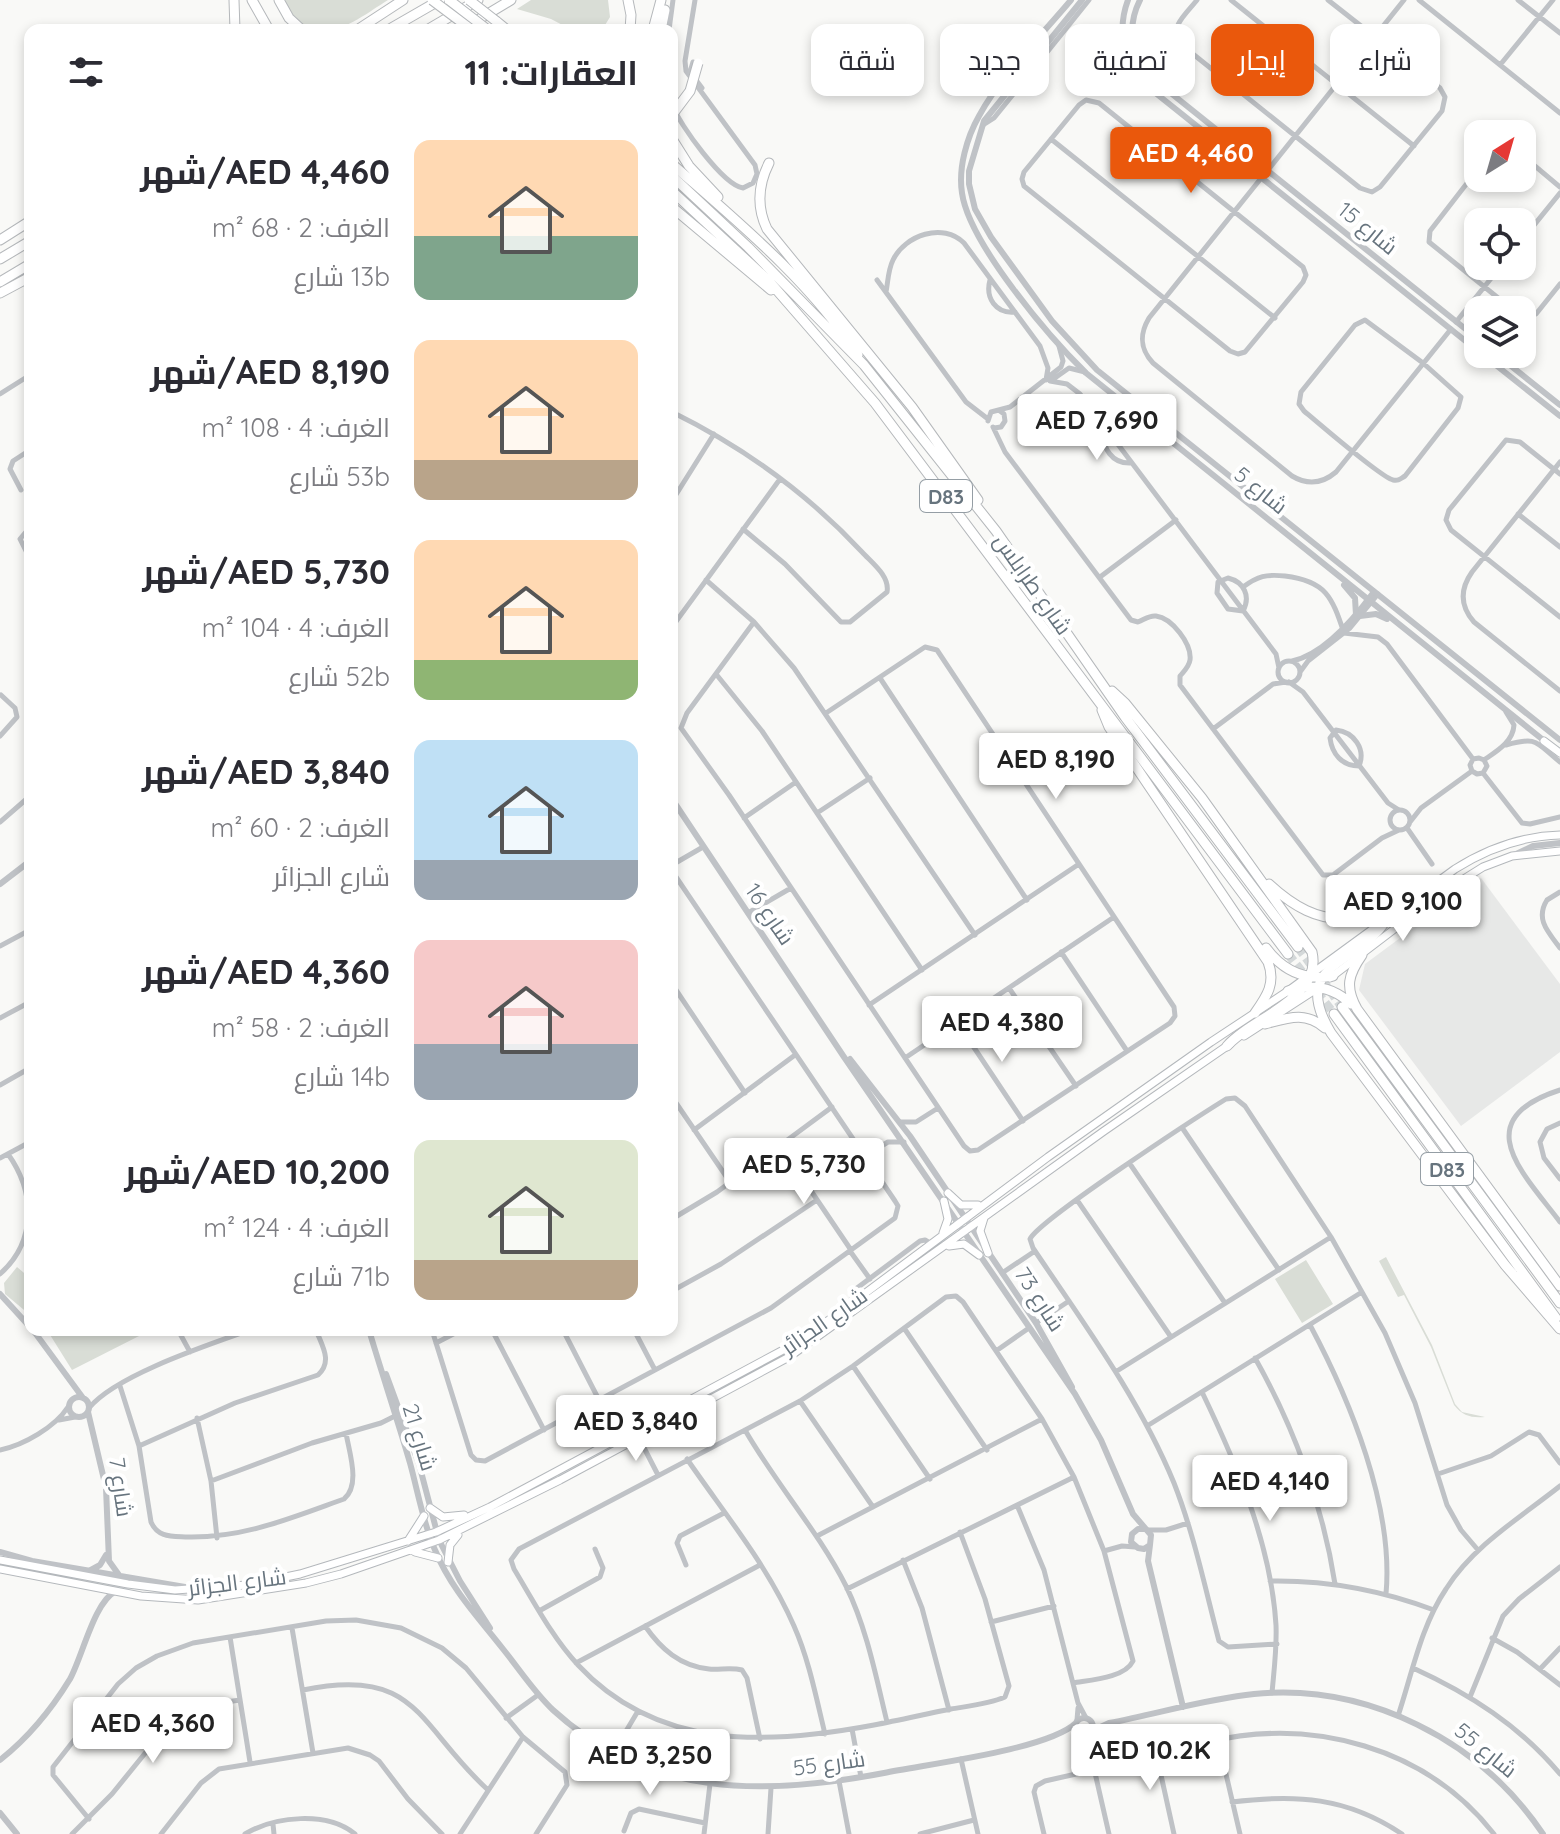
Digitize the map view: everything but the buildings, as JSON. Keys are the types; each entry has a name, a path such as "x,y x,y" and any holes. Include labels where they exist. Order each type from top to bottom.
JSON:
{"highway":[{"path":"234,0 235,24"},
{"path":"252,0 266,24"},
{"path":"279,0 296,24"},
{"path":"364,24 403,0"},
{"path":"376,24 412,0"},
{"path":"432,0 464,24"},
{"path":"398,24 440,0"},
{"path":"449,0 480,24"},
{"path":"469,0 500,24"},
{"path":"437,24 478,0"},
{"path":"471,24 511,0"},
{"path":"628,0 630,24"},
{"path":"655,24 664,0"},
{"path":"662,24 664,0"},
{"path":"678,108 688,95 697,63"},
{"path":"678,149 689,166 820,306 864,365"},
{"path":"769,163 761,181 759,200 767,229 912,407 963,478 996,531"},
{"path":"678,169 755,238"},
{"name":"شارع طرابلس","path":"678,182 748,247 864,365 996,531 1207,828 1298,947"},
{"name":"شارع طرابلس","path":"678,196 768,280 903,439 1288,954"},
{"path":"678,212 782,298"},
{"path":"0,240 24,225"},
{"path":"0,259 24,245"},
{"path":"0,282 24,268"},
{"path":"0,293 24,280"},
{"path":"1103,684 1125,703 1180,770 1310,948 1319,1011 1331,1033 1505,1265 1560,1329"},
{"path":"1100,703 1109,727 1227,899 1273,957 1289,969 1334,991 1357,1009"},
{"path":"1254,871 1300,908 1338,920 1370,916 1420,894"},
{"path":"1227,899 1272,973 1268,994 1255,1013"},
{"path":"1227,1046 1376,933 1386,920"},
{"path":"1362,955 1348,982 1357,1009 1560,1286"},
{"path":"1288,991 1313,980 1333,976"},
{"name":"D83","path":"1560,1303 1338,1010 1560,1323"},
{"path":"1265,1024 1301,1016 1314,1020 1331,1033"}],"main road":[{"path":"1544,741 1560,753"},
{"path":"1386,920 1455,869 1494,848 1519,839 1560,835"},
{"path":"1333,976 1483,867 1512,856 1560,851"},
{"name":"شارع الجزائر","path":"0,1560 128,1584 192,1590 247,1585 300,1574 470,1526 789,1357 1227,1046 1265,1024 1313,980"},
{"name":"شارع الجزائر","path":"0,1569 175,1599 221,1597 306,1583 409,1552 470,1516 801,1339 987,1201 1288,991"},
{"path":"946,1197 965,1207 987,1201"},
{"path":"942,1235 948,1219 946,1197"},
{"path":"984,1254 980,1231 986,1215"},
{"path":"943,1247 964,1244 984,1254"},
{"path":"430,1508 446,1518 470,1516"},
{"path":"407,1542 424,1516"},
{"path":"448,1562 451,1542 470,1526"},
{"path":"409,1552 438,1558"}],"street":[{"path":"670,24 673,0"},
{"path":"695,0 686,71 729,128"},
{"name":"شارع 5","path":"1071,0 991,98 973,127 961,184 972,225 1028,306 1086,373 1544,741"},
{"path":"983,125 1082,0"},
{"path":"983,125 994,118 1089,0"},
{"name":"شارع 15","path":"1128,0 1123,18 1123,42 1139,78 1464,339"},
{"name":"شارع 15","path":"1140,0 1133,17 1132,37 1147,73 1464,328"},
{"path":"1197,0 1177,24 1175,33 1178,42 1360,188 1369,192 1378,189 1442,111 1446,101 1440,89"},
{"path":"1231,0 1330,79"},
{"path":"1328,0 1358,24"},
{"path":"1385,24 1404,0"},
{"path":"1419,0 1560,113"},
{"path":"1518,0 1560,33"},
{"path":"1500,65 1553,0"},
{"path":"678,116 729,182 746,188 755,180 756,168 691,74 690,69 697,63"},
{"path":"1224,147 1227,143 1265,168 1330,91"},
{"path":"1351,96 1414,146"},
{"path":"1090,100 1099,103 1300,264 1305,271 1303,282 1245,352 1238,354 1230,351 1024,186 1024,172 1051,139 1082,102 1090,100"},
{"name":"شارع 5","path":"983,125 969,176 972,201 981,220 1052,321 1097,370 1560,740"},
{"path":"1051,139 1275,318"},
{"path":"1536,167 1560,187"},
{"path":"1262,177 1145,324 1143,348 1153,363 1297,479 1314,482 1336,472 1451,329"},
{"path":"1464,187 1430,231 1428,238 1434,248 1495,296"},
{"path":"1536,223 1560,193"},
{"path":"886,292 889,270 896,254 912,240 931,233 947,233 958,238 1040,346 1047,365 1048,380"},
{"path":"991,279 988,292 993,303 1007,312 1015,312"},
{"path":"877,280 966,402 988,419 1000,437 1005,452 1133,621 1140,622 1156,616 1179,632 1190,658 1179,683 1323,875 1333,875 1382,838 1408,825 1421,808"},
{"path":"1456,322 1490,280"},
{"path":"1536,314 1560,284"},
{"path":"1028,306 1035,304 1052,321"},
{"path":"1361,321 1372,323 1423,363 1461,397 1458,408 1405,476 1398,480 1390,479 1353,451 1301,408 1298,400 1301,392 1361,321"},
{"path":"1058,343 1063,363 1061,371 1067,384"},
{"path":"1047,365 1061,371"},
{"path":"977,409 996,411 1010,407 1061,371 1073,368 1086,373"},
{"name":"شارع 15","path":"1499,368 1560,416"},
{"path":"1502,371 1506,368 1528,384 1535,385"},
{"path":"1514,368 1560,405"},
{"path":"0,394 24,379"},
{"path":"1048,380 1067,384 1080,394 1276,654 1298,666 1303,692"},
{"path":"1000,437 1012,409 1048,380"},
{"path":"988,419 996,411"},
{"path":"996,411 1004,422"},
{"path":"678,415 714,434 780,479 831,520 882,574 889,588 884,596 850,622 841,622 785,564 743,529"},
{"path":"993,427 1004,422"},
{"path":"1106,430 1104,438 1109,454 1118,461 1131,463"},
{"path":"678,491 714,434"},
{"path":"1560,474 1517,440 1506,440 1446,516 1451,530 1560,617"},
{"path":"21,490 10,469 13,461 24,454"},
{"path":"1560,462 1484,556 1468,578 1463,591 1463,604 1474,622 1560,691"},
{"path":"678,619 780,479"},
{"path":"1518,514 1560,547"},
{"path":"1100,577 1176,520"},
{"path":"1243,587 1265,574 1306,579 1319,587 1339,614 1343,631"},
{"path":"1341,578 1355,598 1358,617 1367,635"},
{"path":"1220,579 1235,580 1243,587 1247,599 1243,611"},
{"path":"1220,579 1217,589 1220,600 1232,610 1243,611"},
{"path":"706,580 754,622 794,668 975,935"},
{"path":"1213,729 1273,684 1296,680 1308,661 1358,617 1376,592"},
{"path":"1339,614 1347,617 1380,615 1402,627"},
{"path":"754,622 687,713 681,724 683,732 967,1149 975,1151 983,1148 1173,1020 1176,1011 1172,1003 934,647 921,650 826,713"},
{"path":"1273,684 1279,670 1290,661 1304,657 1343,631 1378,637 1387,644 1473,759"},
{"path":"1276,654 1279,670 1288,682 1303,692 1388,803 1399,810 1407,813 1421,808 1472,771"},
{"path":"716,674 762,731 922,970"},
{"path":"880,678 1027,900"},
{"path":"0,736 17,717 15,708 1,695"},
{"path":"1502,707 1514,728 1505,745"},
{"path":"1333,731 1330,742 1336,755 1345,764 1359,766"},
{"path":"1333,731 1344,731 1356,741 1362,753 1359,766"},
{"path":"1484,760 1505,745 1524,739 1560,762"},
{"path":"1473,759 1484,760"},
{"path":"1473,759 1470,765 1472,771 1483,773"},
{"path":"1483,773 1486,768 1484,760"},
{"path":"1483,773 1522,823 1560,817"},
{"path":"817,813 870,778"},
{"path":"744,818 796,782"},
{"path":"0,822 24,801"},
{"path":"1388,803 1390,820 1393,827 1399,830"},
{"name":"شارع 16","path":"678,808 893,1127 946,1197"},
{"path":"1382,838 1390,820 1399,810"},
{"path":"1407,813 1408,825 1432,864"},
{"path":"1512,856 1527,848 1560,843"},
{"path":"678,861 702,845"},
{"path":"869,1005 1079,864"},
{"path":"0,884 24,866"},
{"path":"434,1336 470,1451 476,1460 485,1461 771,1308 895,1218 898,1206 895,1201 678,877"},
{"path":"749,915 791,888"},
{"path":"1560,892 1547,900 1541,918 1560,948"},
{"path":"905,1058 1114,917"},
{"path":"0,946 24,933"},
{"path":"1061,952 1127,1051"},
{"path":"1009,988 1076,1086"},
{"path":"678,993 745,1093"},
{"path":"0,1018 24,1005"},
{"path":"957,1022 1023,1121"},
{"name":"شارع 16","path":"839,1047 910,1136 967,1230"},
{"path":"694,1130 795,1055"},
{"path":"0,1085 24,1071"},
{"path":"1560,1090 1546,1095 1521,1112 1512,1125 1508,1141 1517,1164 1560,1222"},
{"path":"1277,1644 1232,1647 1219,1641 1188,1523 1147,1426 1117,1371 1035,1251 1030,1239 1040,1227 1077,1200 1223,1101 1235,1098 1245,1106 1331,1237 1385,1333 1406,1379 1456,1522 1478,1550"},
{"path":"678,1106 730,1182"},
{"path":"678,1212 730,1182 832,1107"},
{"path":"900,1122 916,1122 938,1108"},
{"path":"910,1136 916,1122"},
{"path":"1560,1123 1547,1129 1540,1142 1541,1153 1560,1179"},
{"path":"888,1142 893,1127"},
{"path":"1183,1129 1279,1270"},
{"path":"865,1156 888,1142 904,1142"},
{"path":"0,1158 24,1145"},
{"path":"780,1145 870,1279"},
{"path":"8,1154 24,1184"},
{"path":"1130,1164 1225,1303"},
{"path":"678,1288 721,1264 817,1200"},
{"path":"1077,1200 1171,1337"},
{"name":"شارع 73","path":"967,1230 1032,1325"},
{"path":"1,1275 24,1236"},
{"path":"1117,1371 1331,1237"},
{"path":"850,1304 852,1293 870,1279 920,1241 930,1243"},
{"path":"1002,1273 1035,1251"},
{"name":"شارع 73","path":"984,1254 1002,1273 1075,1394 1101,1440 1133,1514 1146,1529 1150,1543"},
{"path":"1147,1426 1362,1292"},
{"path":"0,1294 3,1302 24,1321"},
{"path":"960,1532 978,1577 1008,1683 1007,1694 1001,1699 825,1734 760,1739 697,1731 638,1711 604,1689 576,1663 539,1611 511,1560 515,1551 800,1401 951,1295 960,1298 1042,1419 1074,1477 1104,1551 1133,1661 1122,1672 1073,1683"},
{"path":"996,1351 1069,1301"},
{"path":"1310,1325 1367,1457 1386,1549 1386,1594"},
{"path":"904,1328 987,1450"},
{"path":"38,1336 84,1398"},
{"path":"181,1336 190,1352"},
{"path":"58,1420 77,1417 99,1397 120,1386 190,1352 234,1336"},
{"path":"139,1446 197,1418 318,1375 325,1367 327,1358 318,1336"},
{"name":"شارع 21","path":"371,1336 424,1516 434,1538"},
{"path":"436,1343 449,1336"},
{"path":"495,1336 544,1430"},
{"path":"566,1336 599,1400"},
{"path":"637,1336 655,1370"},
{"name":"شارع 21","path":"375,1349 419,1464 434,1538"},
{"path":"1255,1358 1276,1398 1308,1478 1323,1526 1335,1584"},
{"path":"853,1366 930,1479"},
{"path":"71,1383 70,1404 77,1417 91,1428"},
{"path":"120,1386 139,1446 151,1522 156,1531 165,1536 217,1538 256,1530 347,1497 353,1485 346,1433"},
{"path":"1202,1392 1242,1484 1270,1581 1277,1644 1274,1693"},
{"path":"0,1450 17,1445 58,1420 70,1404 84,1398 99,1397"},
{"name":"شارع 7","path":"84,1398 106,1488 109,1519 107,1551"},
{"path":"800,1401 873,1507"},
{"path":"211,1481 395,1416 400,1417 408,1432"},
{"path":"197,1418 211,1481 217,1538"},
{"path":"817,1536 1042,1419"},
{"path":"381,1423 399,1429"},
{"path":"745,1430 817,1536 847,1589 863,1629 887,1722"},
{"path":"1438,1474 1491,1456 1529,1432 1539,1435 1560,1463"},
{"path":"639,1438 658,1475"},
{"path":"687,1459 781,1600 798,1636 825,1734"},
{"path":"847,1589 1074,1477"},
{"path":"1396,1715 1434,1610 1455,1575 1478,1550 1560,1486"},
{"path":"1017,1505 1040,1558 1078,1703 1093,1725 1090,1751 1109,1834"},
{"path":"686,1565 678,1539 724,1513"},
{"name":"شارع 73","path":"1133,1514 1131,1542 1138,1548"},
{"path":"1104,1551 1146,1529 1166,1530 1188,1523"},
{"path":"1117,1546 1138,1548 1166,1530"},
{"name":"شارع 55","path":"434,1538 438,1558 456,1591 536,1693 576,1729 615,1754 669,1775 708,1784 771,1788 837,1782 1007,1749 1059,1734 1081,1735"},
{"name":"شارع 55","path":"434,1538 504,1650"},
{"path":"1150,1543 1148,1561 1185,1707"},
{"path":"1138,1548 1148,1561"},
{"path":"539,1611 600,1577 603,1568 595,1549"},
{"path":"87,1571 100,1565 107,1551"},
{"path":"107,1551 110,1567 122,1577"},
{"path":"0,1552 32,1561 192,1590"},
{"path":"903,1560 922,1608 949,1710"},
{"path":"576,1663 760,1565"},
{"path":"1469,1697 1492,1638 1510,1607 1560,1567"},
{"path":"1270,1581 1335,1584 1386,1594 1434,1610"},
{"path":"88,1586 97,1595 99,1608"},
{"path":"0,1760 39,1722 62,1691 84,1650 99,1608 116,1591"},
{"path":"991,1622 1054,1606"},
{"path":"89,1819 55,1779 52,1771 106,1697 136,1668 180,1646 326,1621 356,1620 387,1624 416,1633 442,1648 466,1668 523,1737 568,1776 567,1785 536,1834"},
{"path":"645,1626 663,1649 680,1661 709,1669 738,1668 745,1673 760,1739"},
{"path":"292,1628 313,1753"},
{"path":"230,1637 250,1762"},
{"path":"1492,1638 1560,1685"},
{"path":"1540,1669 1560,1648"},
{"path":"1413,1668 1469,1697 1514,1728 1560,1774"},
{"path":"303,1690 356,1683 400,1697 423,1715 461,1763 488,1790"},
{"path":"506,1718 536,1693"},
{"name":"شارع 55","path":"1091,1732 1109,1723 1240,1696 1274,1693 1334,1698 1396,1715 1437,1734 1473,1759 1513,1796 1543,1834"},
{"path":"72,1834 112,1794 172,1720 198,1706 240,1700"},
{"path":"1078,1703 1075,1728 1090,1751"},
{"path":"615,1754 638,1711"},
{"path":"1076,1721 1088,1718"},
{"name":"شارع 55","path":"1088,1718 1109,1723"},
{"name":"شارع 55","path":"1059,1734 1076,1721"},
{"path":"852,1729 861,1777"},
{"path":"1081,1735 1091,1732"},
{"path":"1174,1834 1159,1766 1161,1756 1218,1740 1264,1733 1302,1733 1340,1739 1377,1750 1437,1781 1472,1810 1494,1834"},
{"path":"460,1834 523,1737"},
{"path":"1218,1740 1240,1834"},
{"path":"161,1834 207,1777 223,1767 348,1748 379,1761 408,1799 442,1834"},
{"path":"961,1758 978,1834"},
{"path":"1044,1834 1034,1792 1036,1786 1045,1781 1094,1770"},
{"path":"837,1782 849,1834"},
{"path":"704,1834 708,1784"},
{"path":"768,1834 771,1788"},
{"path":"1232,1802 1289,1797 1322,1800 1360,1811 1402,1834"},
{"path":"624,1831 631,1813 639,1809 705,1823"},
{"path":"0,1813 17,1834"},
{"path":"245,1834 273,1824 316,1817 339,1823 355,1834"},
{"path":"920,1834 974,1820"},
{"path":"273,1824 274,1834"}],"shaded area":[{"path":"285,0 388,0 349,24 304,24 288,9"},
{"path":"531,0 608,0 610,17 606,24 561,24 517,9"},
{"path":"1481,878 1560,984 1560,1052 1461,1126 1359,990 1365,964"},
{"path":"1386,1257 1432,1345 1455,1404 1462,1412 1485,1417 1468,1416 1461,1412 1454,1405 1431,1347 1404,1295 1398,1297 1379,1261"},
{"path":"1306,1260 1333,1304 1302,1323 1275,1279"},
{"path":"17,1267 24,1273 24,1310 5,1294 4,1283"},
{"path":"51,1336 139,1336 72,1370"}],"tunnel":[{"path":"1298,947 1342,1007"},
{"path":"1288,954 1306,977"},
{"path":"1317,992 1334,1014"}]}
